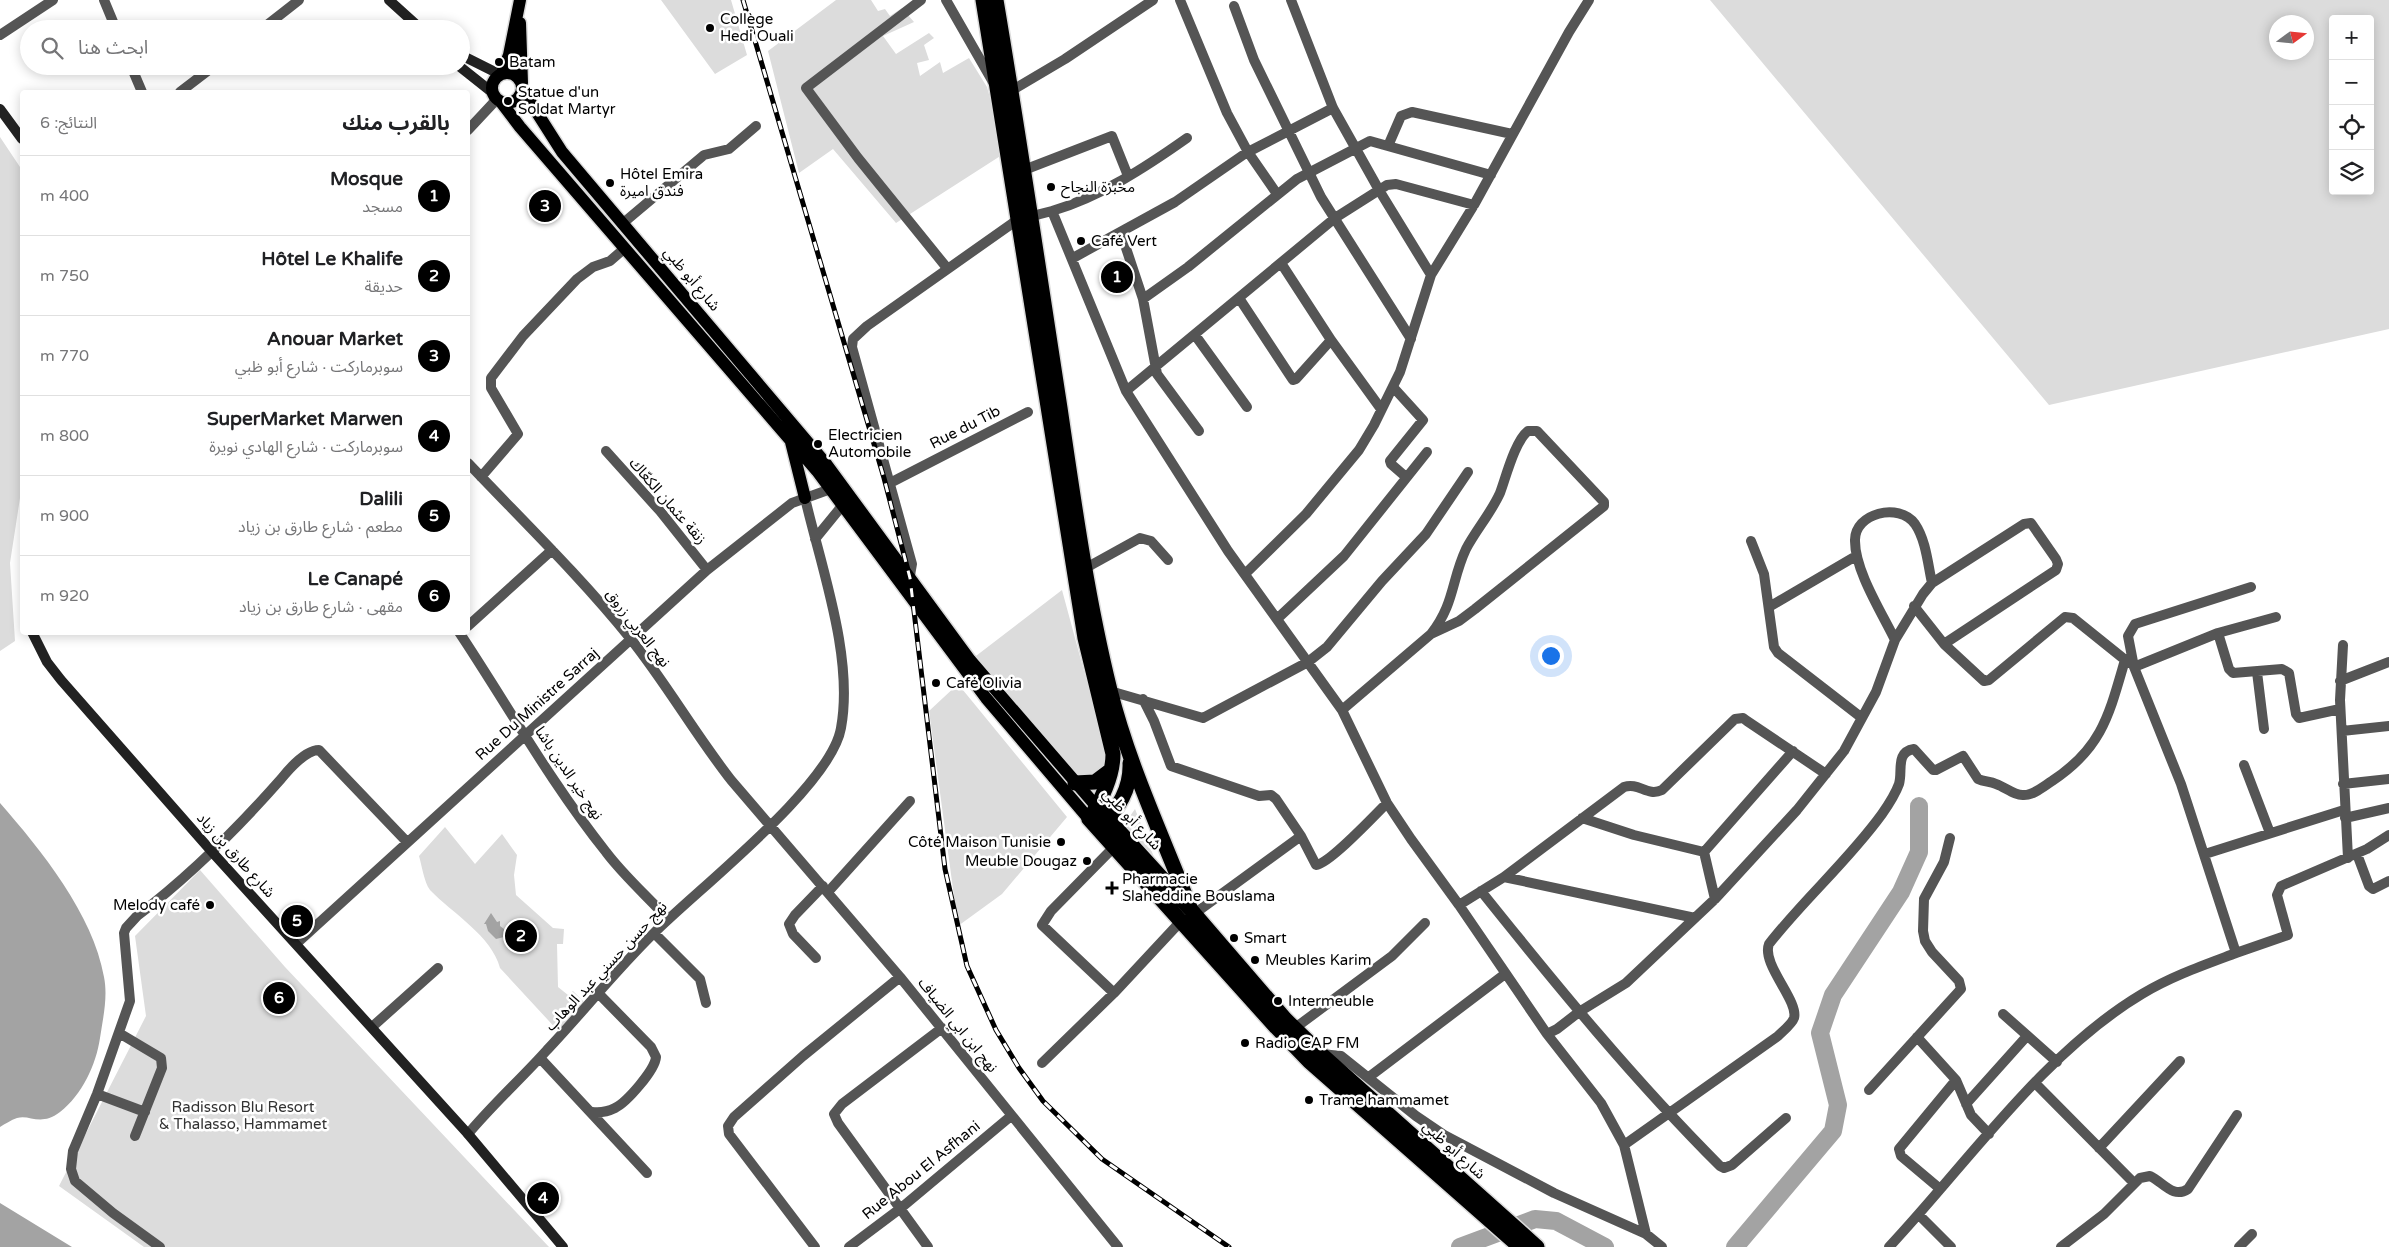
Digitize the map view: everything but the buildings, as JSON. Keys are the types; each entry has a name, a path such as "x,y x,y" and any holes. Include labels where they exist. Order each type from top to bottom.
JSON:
{"highway":[{"path":"984,0 1024,170 1024,218 1084,569 1110,691 1129,752 1189,915"},
{"path":"996,0 1005,92 1085,638 1111,740 1112,769 1093,813"},
{"path":"1104,825 1126,792 1129,782 1129,752"},
{"path":"1075,783 1095,782 1112,769"},
{"name":"شارع أبو ظبي","path":"1093,813 1285,1019 1321,1054 1493,1208 1520,1240"},
{"name":"شارع أبو ظبي","path":"1104,825 1114,847 1189,915 1275,1026 1309,1061 1504,1234 1520,1240"},
{"path":"1520,1240 1537,1247"}],"main road":[{"path":"520,5 522,86 517,99 506,103 497,98 492,82 501,74 520,5"},
{"path":"501,74 514,74 522,86"},
{"name":"شارع أبو ظبي","path":"522,86 562,152 795,426 906,592 992,705 1093,813"},
{"name":"شارع أبو ظبي","path":"497,98 791,440 836,487"},
{"path":"655,283 665,274"},
{"path":"791,440 805,498"},
{"name":"شارع أبو ظبي","path":"846,501 910,578 970,660 1075,783 1093,813"}],"street":[{"path":"23,20 53,0"},
{"path":"104,0 112,20"},
{"path":"273,20 299,0"},
{"path":"389,0 411,20"},
{"path":"921,0 806,88 858,158 947,268"},
{"path":"946,0 1005,92 1064,59 1153,0"},
{"path":"1180,0 1227,113 1248,152 1277,194"},
{"path":"1291,0 1333,108 1379,190 1431,275"},
{"path":"1245,574 1306,514 1359,450 1392,387 1411,339 1431,275 1491,175 1512,134 1589,0"},
{"path":"1234,6 1254,60 1287,132 1308,172 1411,339"},
{"path":"0,35 20,22"},
{"path":"470,59 501,74"},
{"path":"135,75 141,90"},
{"path":"183,90 202,75"},
{"path":"470,75 497,98 470,128"},
{"path":"1073,258 1175,202 1248,152 1333,108"},
{"path":"0,109 20,136"},
{"path":"1388,146 1401,116 1412,112 1512,134"},
{"path":"622,224 704,155 729,149 756,126"},
{"path":"1024,170 1112,136 1128,176"},
{"path":"906,592 912,564 851,343 867,326 947,268 1024,218 1052,212 1082,200 1128,176 1186,138"},
{"path":"1143,298 1188,267 1277,194 1308,172 1340,158 1354,147 1370,141 1491,175"},
{"path":"1126,391 1335,218 1387,185 1396,184 1474,204"},
{"path":"1052,212 1073,258 1126,391 1183,484 1342,710 1387,803 1547,1034 1601,1103 1624,1145 1646,1234"},
{"path":"1121,233 1143,298 1155,367 1159,377 1200,431"},
{"path":"481,477 518,434 491,388 491,378 523,336 577,279 594,267 610,261 625,248"},
{"path":"1281,263 1331,340 1381,410"},
{"path":"1239,298 1293,380 1331,340"},
{"path":"1195,335 1247,408"},
{"path":"1392,387 1423,420 1390,461 1406,477"},
{"name":"Rue du Tib","path":"890,483 1028,412"},
{"path":"1342,710 1431,634 1459,621 1476,610 1604,506 1604,502 1537,431 1528,431 1520,441 1499,496 1461,561 1448,608 1431,634"},
{"name":"زنقة عثمان الكعّاك","path":"606,451 660,512 707,570"},
{"path":"1277,618 1344,556 1427,452"},
{"name":"نهج العربي زروق","path":"470,466 589,590 630,639 708,751 771,824"},
{"path":"1110,691 1196,718 1203,718 1308,662 1327,647 1382,581 1408,555 1468,472"},
{"name":"Rue Du Ministre Sarraj","path":"297,943 707,570 792,503 836,487"},
{"name":"نهج حسن حسني عبد الوهاب","path":"468,1134 489,1109 540,1058 654,933 771,824 824,766 841,730 844,704 843,675 836,627 805,498"},
{"path":"815,539 846,501"},
{"path":"1894,640 1856,556 1856,531 1862,523 1871,516 1884,512 1897,513 1915,524 1921,536 1932,583"},
{"path":"1547,1034 1558,1029 1579,1012 1626,983 1714,899 1797,810 1844,750 1876,692 1894,640 1914,606 1932,583 2027,523 2034,525 2058,564 2056,570 1944,644"},
{"path":"1084,569 1140,538 1150,541 1168,560"},
{"path":"1751,541 1764,574 1771,639 1778,653 1862,718"},
{"path":"470,624 552,550"},
{"path":"1769,607 1856,556"},
{"path":"2236,953 2181,784 2134,667 2128,636 2134,624 2252,587"},
{"path":"1914,606 1944,644 1986,681 2061,619 2069,616 2134,667"},
{"path":"2134,667 2218,633 2276,617"},
{"path":"2218,633 2231,671 2237,674 2282,669 2289,673 2296,714 2300,718 2340,709"},
{"name":"شارع طارق بن زياد","path":"34,635 47,662 61,680 213,853 297,943 468,1134 564,1247"},
{"name":"نهج خير الدين باشا","path":"461,635 524,735 608,854 668,920"},
{"path":"2343,645 2340,680 2343,784 2345,814 2352,856 2369,886 2373,889 2389,881"},
{"path":"1624,1145 1778,1036 1792,1022 1794,1011 1768,955 1769,944 1863,839 1892,799 1900,779 1900,761 1903,755 1914,749 1933,770 1963,756 1978,779 1994,782 2019,795 2032,793 2057,778 2086,752 2099,737 2108,718 2125,660"},
{"path":"2340,680 2389,662"},
{"path":"2257,672 2264,729"},
{"path":"1143,700 1154,722 1171,766 1259,796 1271,795 1276,799 1301,836 1315,865 1320,865 1387,803"},
{"path":"1459,905 1504,878 1624,787 1636,786 1649,793 1662,790 1739,718 1747,721 1826,774"},
{"path":"2342,731 2389,726"},
{"path":"160,1247 113,1213 75,1181 71,1169 73,1152 97,1094 130,1001 124,934 126,928 137,916 213,853 285,774 312,750 319,750 407,842"},
{"path":"1704,852 1793,751"},
{"path":"2244,764 2270,833"},
{"path":"2343,784 2389,779"},
{"path":"816,958 793,934 789,924 795,915 825,889 910,801"},
{"path":"2205,854 2270,833 2345,814 2389,808"},
{"path":"1582,818 1634,835 1704,852"},
{"name":"نهج ابن ابي الضياف","path":"771,824 900,976 1118,1247"},
{"path":"1889,1247 1919,1215 1939,1188 2036,1084 2096,1027 2141,994 2172,978 2288,934 2277,895 2281,886 2352,856 2389,835"},
{"path":"1042,1063 1114,993 1189,915 1301,836"},
{"path":"1869,1090 1961,989 1959,982 1932,952 1925,941 1924,931 1924,899 1944,862 1950,838"},
{"path":"1114,847 1051,911 1042,925 1114,993"},
{"path":"1704,852 1714,899"},
{"path":"1504,878 1695,918"},
{"path":"1481,892 1579,1012 1668,1114 1724,1168 1732,1165 1786,1118"},
{"path":"1295,1028 1392,956 1425,923"},
{"path":"654,933 700,979 706,1003"},
{"path":"372,1027 438,968"},
{"path":"1369,1077 1505,974"},
{"path":"815,1247 729,1134 728,1126 734,1118 803,1056 900,976"},
{"path":"592,1112 609,1111 624,1102 653,1067 656,1057 651,1047 599,994"},
{"path":"2003,1014 2057,1062"},
{"path":"928,1247 834,1114 842,1104 942,1028"},
{"path":"119,1032 161,1058 162,1068 135,1136"},
{"path":"1966,1104 2027,1036"},
{"path":"1917,1037 1956,1080 1971,1115 1989,1134"},
{"path":"1321,1054 1341,1056 1416,1116 1444,1135 1554,1193 1646,1234 1662,1247"},
{"path":"540,1058 647,1173"},
{"path":"2098,1148 2180,1061"},
{"path":"1939,1188 1901,1156 1900,1149 1956,1080"},
{"path":"2036,1084 2134,1183"},
{"path":"97,1094 145,1112"},
{"path":"2061,1247 2104,1214 2140,1178 2150,1176 2174,1193 2183,1192 2188,1189 2237,1115"},
{"name":"Rue Abou El Asfhani","path":"849,1247 901,1208 1011,1116"},
{"path":"1919,1215 1951,1247"},
{"path":"2239,1247 2252,1234"}],"green space":[{"name":"Collège Hedi Ouali","path":"661,0 731,0 747,55 715,74"},
{"path":"836,0 871,0 878,11 885,9 890,16 902,8 914,22 883,36 896,54 929,33 934,38 924,45 929,60 917,63 920,76 940,62 943,73 969,58 987,87 1005,153 896,223 833,149 799,173 768,51"},
{"path":"1710,0 2389,0 2389,329 2049,405"},
{"path":"0,137 20,167 20,498 10,563 15,641 0,651"},
{"path":"1062,590 1112,775 1078,782 972,659"},
{"path":"958,684 1067,817 1002,894 958,926 929,711"},
{"path":"1135,809 1161,875 1121,829"},
{"path":"445,827 475,864 502,834 517,855 514,875 516,895 553,928 564,929 563,944 557,944 558,987 568,995 573,991 585,1003 560,1033 500,968 496,956 480,935 428,887 419,856"},
{"name":"Radisson Blu Resort & Thalasso, Hammamet","path":"200,870 285,967 549,1247 144,1247 59,1186 146,1016 135,936"}],"shaded area":[{"path":"0,803 48,862 77,907 89,930 98,953 104,977 105,1008 95,1059 87,1079 68,1105 47,1119 22,1117 0,1127"},
{"path":"491,913 497,922 500,921 500,926 504,929 504,937 496,939 488,931 486,924 484,924"},
{"path":"0,1203 72,1247 0,1247"}],"waterway":[{"path":"1735,1247 1833,1131 1838,1105 1820,1033 1833,995 1901,892 1919,852 1919,806"},
{"path":"1460,1247 1535,1219 1556,1221 1605,1247"}],"railway":[{"path":"743,0 884,478 910,578 945,869 967,966 996,1030 1019,1068 1043,1101 1102,1159 1229,1247"}],"place":[{"name":"Collège Hedi Ouali","path":"710,28"},
{"name":"Batam","path":"499,62"},
{"name":"Statue d'un Soldat Martyr","path":"508,101"},
{"name":"Hôtel Emira فندق اميرة","path":"610,183"},
{"name":"مخبزة النجاح","path":"1051,187"},
{"name":"Anouar Market","path":"545,206"},
{"name":"Café Vert","path":"1081,241"},
{"name":"Mosque","path":"1117,277"},
{"name":"Electricien Automobile","path":"818,444"},
{"name":"Café Olivia","path":"936,683"},
{"name":"Côté Maison Tunisie","path":"1061,842"},
{"name":"Meuble Dougaz","path":"1087,861"},
{"name":"Pharmacie Slaheddine Bouslama","path":"1112,888"},
{"name":"Melody café","path":"210,905"},
{"name":"Dalili","path":"297,921"},
{"name":"Hôtel Le Khalife","path":"521,936"},
{"name":"Smart","path":"1234,938"},
{"name":"Meubles Karim","path":"1255,960"},
{"name":"Le Canapé","path":"279,998"},
{"name":"Intermeuble","path":"1278,1001"},
{"name":"Radio CAP FM","path":"1245,1043"},
{"name":"Trame hammamet","path":"1309,1100"},
{"name":"SuperMarket Marwen","path":"543,1198"}]}
